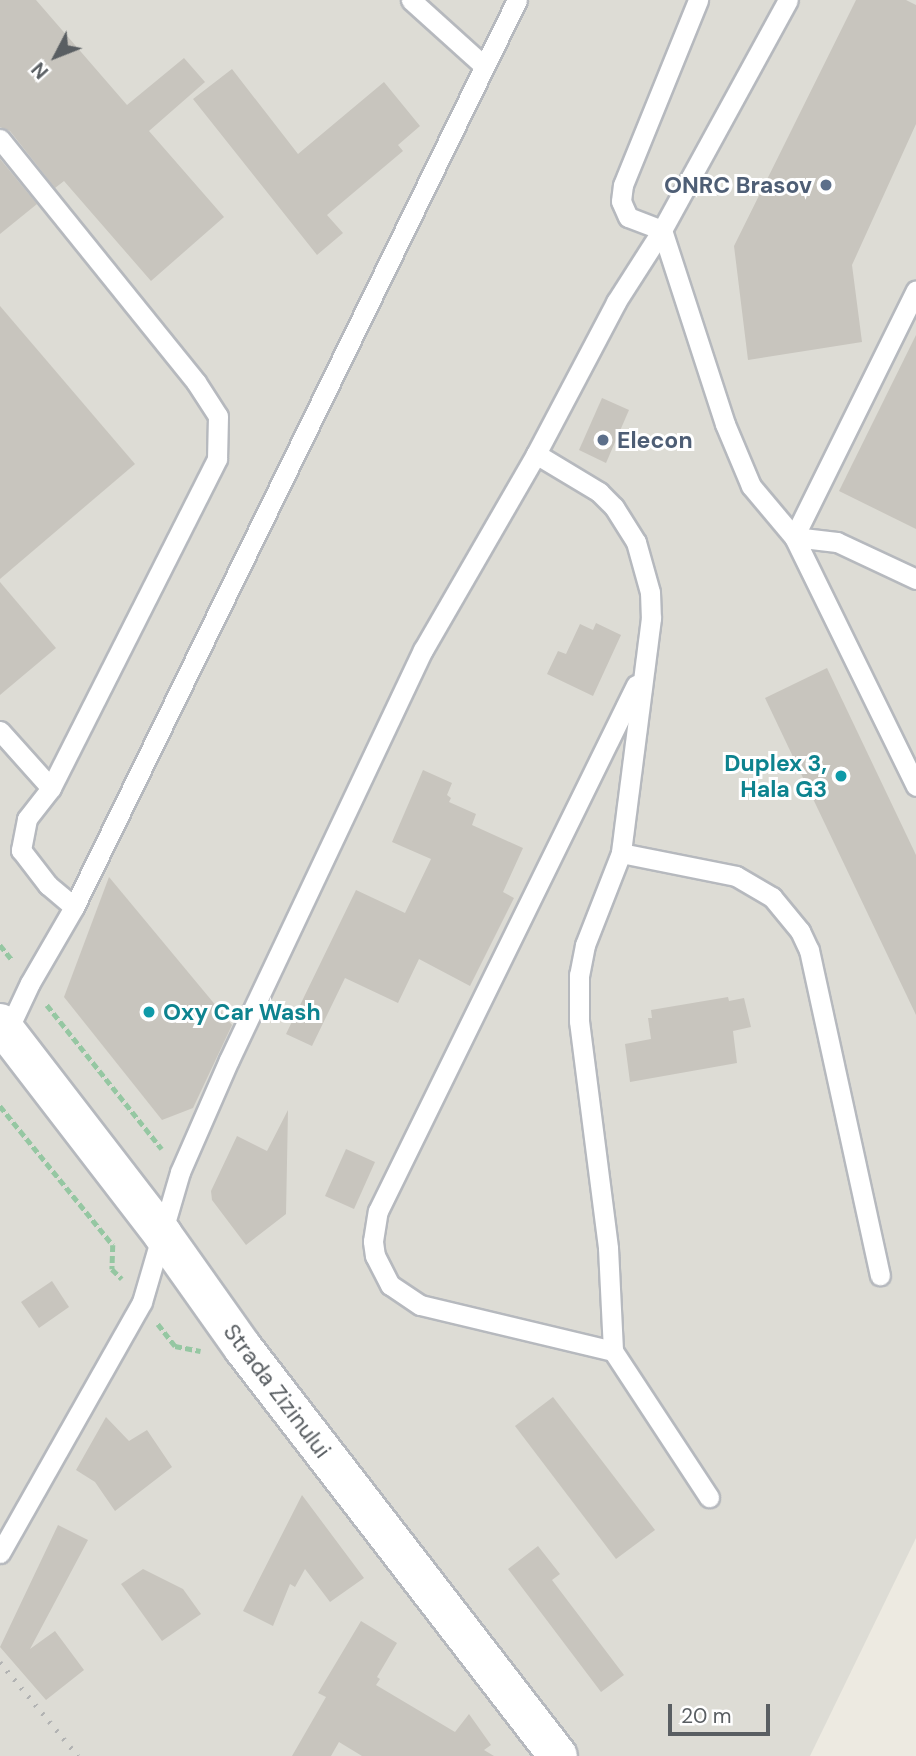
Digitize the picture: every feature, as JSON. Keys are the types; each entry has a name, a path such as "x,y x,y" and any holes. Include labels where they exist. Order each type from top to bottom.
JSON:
{"main road":[{"name":"Strada Zizinului","path":"4,1027 163,1234 243,1348 558,1756"}],"lane":[{"path":"411,0 484,66"},
{"path":"4,1027 74,907 517,0"},
{"path":"662,230 628,217 621,201 623,186 698,0"},
{"path":"0,1553 142,1302 180,1172 229,1060 423,650 536,454 616,302 662,230 788,0"},
{"path":"0,139 196,382 218,416 217,459 51,788 27,819 21,850 48,885 74,907"},
{"path":"662,230 725,424 751,486 794,537 916,786"},
{"path":"794,537 916,290"},
{"path":"536,454 599,492 614,507 636,542 650,593 651,618 621,853 585,945 578,998 608,1248 612,1351 709,1497"},
{"path":"794,537 836,542 916,579"},
{"path":"612,1351 420,1305 390,1285 378,1263 373,1241 378,1211 643,671"},
{"path":"0,730 51,788"},
{"path":"621,853 736,876 772,897 800,930 809,950 880,1275"}],"path":[{"path":"0,945 180,1172"},
{"path":"0,1106 113,1245 113,1269 175,1346 203,1351"}],"shaded area":[{"path":"0,0 916,0 916,1538 810,1756 0,1756"}],"building":[{"path":"0,0 36,0 127,105 184,58 205,82 149,131 224,217 151,281 64,181 55,188 10,131 0,127"},
{"name":"ONRC Brasov","path":"856,0 906,0 916,5 916,124 852,265 862,342 748,360 734,246"},
{"path":"232,69 298,154 384,82 420,126 398,145 403,151 327,215 343,233 317,255 193,99"},
{"path":"0,159 37,204 0,234"},
{"path":"0,306 135,464 0,579"},
{"path":"916,335 916,529 839,491"},
{"path":"602,398 629,410 606,463 579,450"},
{"path":"0,582 56,648 0,695"},
{"path":"596,623 621,635 593,696 547,674 558,651 566,654 580,624 593,630"},
{"name":"Duplex 3, Hala G3","path":"827,668 916,855 916,1015 765,698"},
{"path":"423,770 452,783 447,795 451,798 449,802 476,814 472,825 523,848 503,892 514,898 470,986 419,959 398,1003 345,978 312,1046 286,1034 356,890 405,913 431,859 392,842"},
{"name":"Oxy Car Wash","path":"109,877 232,1025 193,1108 162,1120 64,997"},
{"path":"728,997 729,1001 744,998 751,1027 733,1031 737,1063 630,1082 625,1044 651,1039 648,1018 652,1018 651,1010"},
{"path":"288,1110 286,1214 246,1245 212,1200 211,1191 237,1136 267,1151"},
{"path":"346,1149 375,1162 354,1209 325,1196"},
{"path":"52,1281 69,1307 39,1328 21,1302"},
{"path":"553,1397 655,1530 616,1559 515,1426"},
{"path":"106,1417 129,1441 147,1430 172,1467 115,1511 95,1482 76,1470"},
{"path":"302,1495 364,1578 330,1602 305,1569 295,1587 290,1584 273,1626 243,1611"},
{"path":"58,1525 88,1540 30,1649 55,1631 84,1670 46,1700 0,1647"},
{"path":"538,1546 560,1574 552,1580 624,1675 601,1692 508,1569"},
{"path":"143,1569 183,1589 201,1614 162,1641 121,1584"},
{"path":"361,1621 397,1643 377,1677 380,1679 376,1685 455,1732 469,1714 491,1745 484,1750 494,1756 362,1756 339,1742 331,1756 292,1756 326,1697 318,1693"}],"railway":[{"path":"0,1662 78,1756"}],"place":[{"name":"ONRC Brasov","path":"826,185"},
{"name":"Elecon","path":"603,440"},
{"name":"Duplex 3, Hala G3","path":"841,776"},
{"name":"Oxy Car Wash","path":"149,1012"}]}
